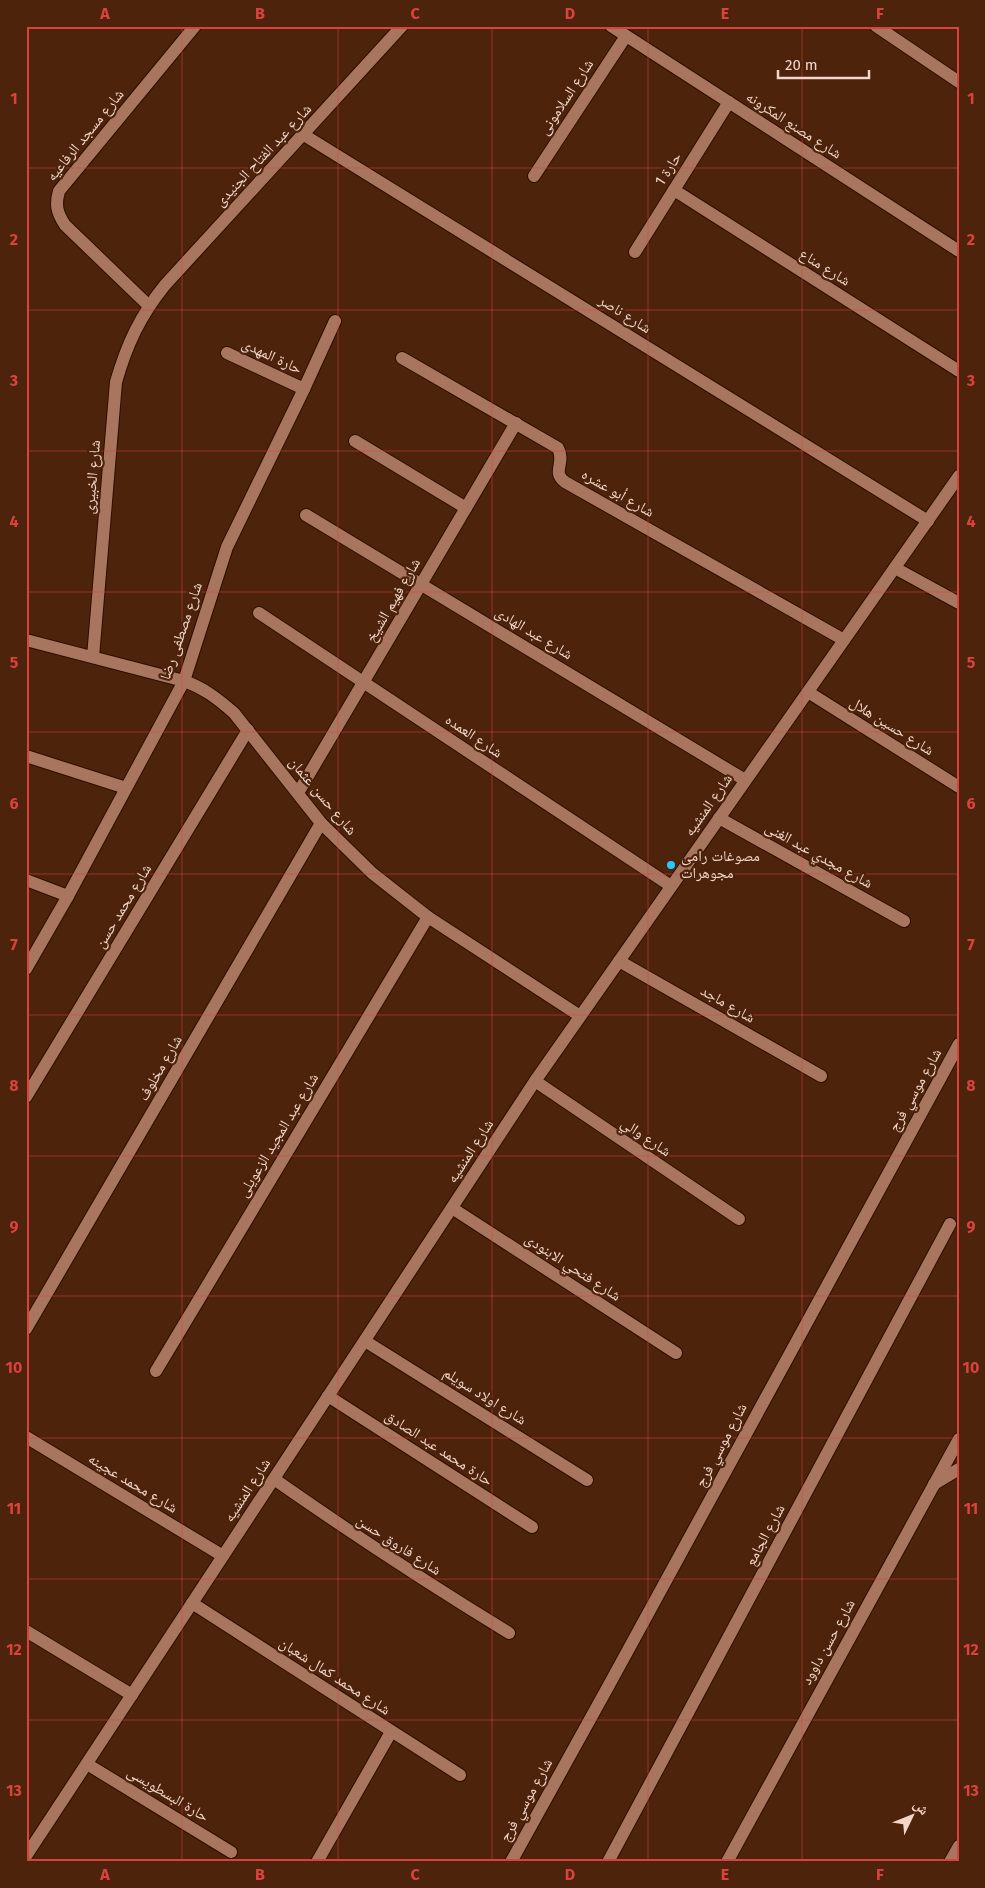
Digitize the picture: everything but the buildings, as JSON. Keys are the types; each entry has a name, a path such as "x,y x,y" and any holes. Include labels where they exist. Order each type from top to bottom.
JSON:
{"street":[{"name":"شارع مسجد الرفاعيه","path":"149,306 64,225 58,215 56,203 59,191 66,182 195,26"},
{"name":"شارع عبد الفتاح الجنيدى","path":"149,306 165,285 402,26"},
{"name":"شارع مصنع المكرونه","path":"611,26 959,250"},
{"path":"876,26 959,82"},
{"name":"شارع السلامونى","path":"534,176 626,36"},
{"name":"حارة 1","path":"635,252 729,102"},
{"name":"شارع ناصر","path":"304,135 928,521"},
{"name":"شارع مناع","path":"674,190 959,371"},
{"name":"شارع الخبيرى","path":"93,657 116,382 124,353 136,326 149,306"},
{"name":"شارع مصطفى رضا","path":"26,969 68,896 184,681 226,546 304,389 335,321"},
{"name":"حارة المهدى","path":"227,352 304,389"},
{"name":"شارع أبو عشره","path":"402,358 558,448 562,459 558,470 559,475 565,482 844,640"},
{"name":"شارع فهيم الشيخ","path":"298,793 516,423"},
{"path":"355,442 466,508"},
{"name":"شارع المنشيه","path":"26,1856 536,1081 959,476"},
{"name":"شارع عبد الهادى","path":"306,515 745,780"},
{"path":"896,568 959,603"},
{"name":"شارع العمده","path":"259,613 671,886"},
{"name":"شارع حسن عثمان","path":"26,640 184,681 200,687 217,698 234,713 321,823 372,873 428,917 580,1016"},
{"name":"شارع حسين هلال","path":"808,692 959,787"},
{"name":"شارع محمد حسن","path":"26,1097 248,730"},
{"path":"26,756 126,788"},
{"name":"شارع مجدي عبد الغنى","path":"719,818 904,921"},
{"name":"شارع مخلوف","path":"26,1329 321,823"},
{"path":"26,880 68,896"},
{"name":"شارع عبد المجيد الزعويلى","path":"156,1370 428,917"},
{"name":"شارع ماجد","path":"619,961 821,1076"},
{"name":"شارع موسي فرج","path":"511,1862 959,1044"},
{"name":"شارع والي","path":"536,1081 739,1219"},
{"name":"شارع فتحي الابنودى","path":"452,1208 676,1353"},
{"name":"شارع الجامع","path":"608,1862 950,1224"},
{"name":"شارع اولاد سويلم","path":"365,1341 587,1480"},
{"name":"حارة محمد عبد الصادق","path":"328,1396 532,1527"},
{"name":"شارع محمد عجينه","path":"26,1437 223,1556"},
{"name":"شارع حسن داوود","path":"727,1862 959,1439"},
{"path":"934,1484 959,1469"},
{"name":"شارع فاروق حسن","path":"274,1479 351,1534 509,1633"},
{"name":"شارع محمد كمال شعبان","path":"192,1603 460,1775"},
{"path":"26,1631 132,1695"},
{"path":"317,1862 391,1732"},
{"name":"حارة البسطويسى","path":"87,1764 232,1852"},
{"path":"950,1862 959,1846"}],"place":[{"name":"مصوغات رامى مجوهرات","path":"671,865"}]}
